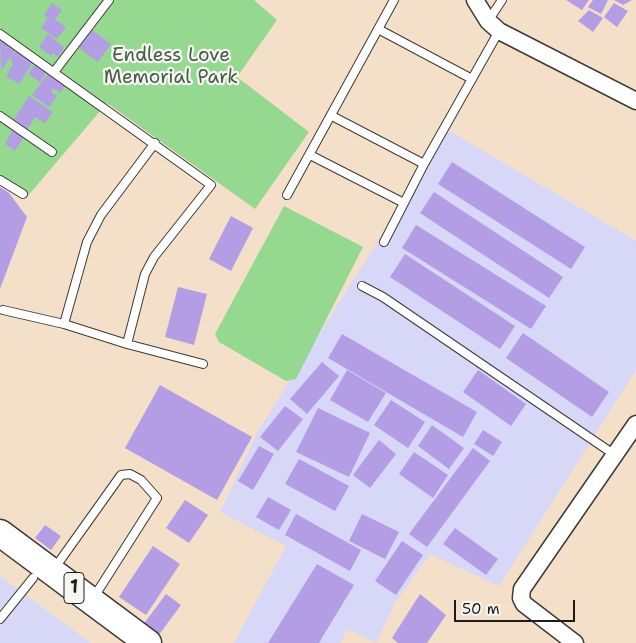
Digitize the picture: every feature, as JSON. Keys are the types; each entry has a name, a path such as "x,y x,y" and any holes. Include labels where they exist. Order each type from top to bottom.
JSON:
{"highway":[{"name":"1","path":"0,532 42,575 120,643"},
{"name":"1","path":"0,554 92,601 148,643"}],"street":[{"path":"476,0 493,26 636,101"},
{"path":"575,643 524,604 520,598 522,589 636,424"}],"lane":[{"path":"54,72 109,0"},
{"path":"287,195 394,0"},
{"path":"384,242 424,164 472,79 502,0"},
{"path":"378,30 472,79"},
{"path":"0,34 155,143 211,185 154,257 145,274 128,344"},
{"path":"0,116 52,152"},
{"path":"332,116 424,164"},
{"path":"64,324 87,242 101,215 155,143"},
{"path":"310,155 404,203"},
{"path":"0,180 23,194"},
{"path":"362,286 392,302 615,455"},
{"path":"3,310 64,324 128,344 203,364"},
{"path":"0,619 42,575 121,475 130,474 141,480 157,498 92,601"}],"shaded area":[{"path":"448,130 636,241 636,370 499,586 430,554 395,603 376,643 348,629 340,643 234,643 286,546 220,512 258,431"},
{"path":"0,576 91,643 0,643"}],"green space":[{"name":"Endless Love Memorial Park","path":"0,0 254,0 277,20 237,77 309,132 255,209 107,103 26,198 0,181"},
{"path":"284,206 363,247 296,379 286,381 219,342 215,334"}],"building":[{"path":"566,0 589,0 582,10"},
{"path":"593,0 608,0 601,14 588,7"},
{"path":"614,0 632,0 623,5"},
{"path":"52,3 62,10 55,19 66,27 57,39 41,28 48,18 44,15"},
{"path":"614,3 628,11 617,27 604,17"},
{"path":"589,10 603,18 593,32 578,21"},
{"path":"92,30 111,44 98,62 79,48"},
{"path":"48,34 64,48 58,57 53,53 51,56 39,47"},
{"path":"2,39 15,50 1,71 0,42"},
{"path":"17,50 33,62 19,84 6,76 13,64 10,58"},
{"path":"36,63 47,71 40,82 28,74"},
{"path":"50,71 67,84 60,93 53,88 51,92 57,96 49,107 32,95"},
{"path":"29,96 53,112 45,123 35,117 27,130 13,121"},
{"path":"14,128 25,135 15,151 5,144"},
{"path":"452,162 585,247 571,269 438,184"},
{"path":"0,187 9,193 27,217 0,289"},
{"path":"434,192 563,277 549,298 420,213"},
{"path":"231,216 253,228 231,271 209,259"},
{"path":"416,225 546,306 531,329 402,248"},
{"path":"405,254 515,326 500,349 390,277"},
{"path":"178,287 207,294 194,345 165,337"},
{"path":"523,333 609,392 592,417 506,358"},
{"path":"342,334 477,412 463,437 328,358"},
{"path":"322,362 339,376 307,414 290,399"},
{"path":"347,370 386,393 368,422 330,400"},
{"path":"478,370 526,404 511,426 463,392"},
{"path":"160,385 252,437 217,500 125,448"},
{"path":"391,400 425,422 408,448 374,425"},
{"path":"285,406 303,419 278,451 260,437"},
{"path":"318,408 370,433 349,477 296,452"},
{"path":"432,425 464,448 449,469 418,446"},
{"path":"483,430 502,442 493,456 474,444"},
{"path":"379,440 396,454 370,488 353,475"},
{"path":"259,446 274,454 253,490 238,481"},
{"path":"473,448 490,461 427,547 409,534"},
{"path":"414,452 448,475 433,498 399,474"},
{"path":"299,459 349,486 335,511 285,484"},
{"path":"268,497 291,510 279,530 256,517"},
{"path":"185,500 208,515 189,543 166,528"},
{"path":"296,514 361,550 350,571 285,535"},
{"path":"362,514 399,532 385,559 349,541"},
{"path":"45,525 61,536 51,550 35,538"},
{"path":"455,528 498,559 486,575 443,544"},
{"path":"402,541 423,555 396,595 375,581"},
{"path":"153,546 180,564 146,615 119,597"},
{"path":"317,564 354,585 319,643 268,643"},
{"path":"166,594 181,605 158,636 143,625"},
{"path":"420,594 446,615 427,643 398,643 392,638"}]}
